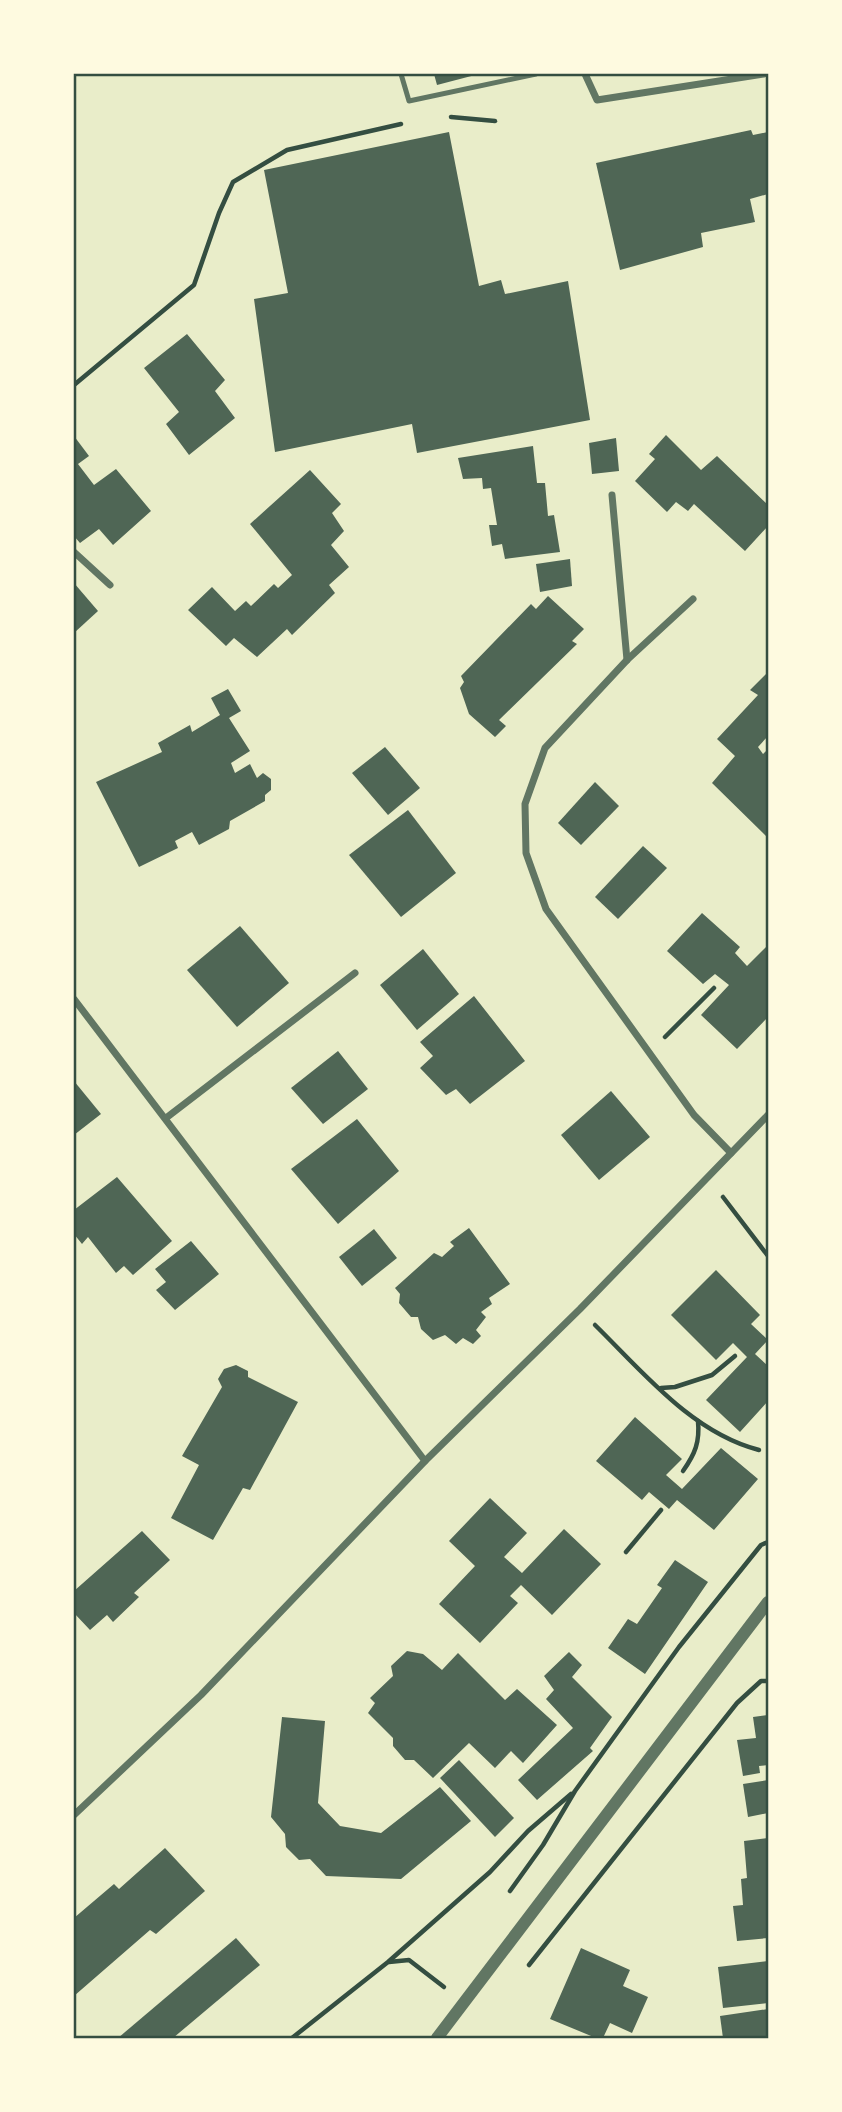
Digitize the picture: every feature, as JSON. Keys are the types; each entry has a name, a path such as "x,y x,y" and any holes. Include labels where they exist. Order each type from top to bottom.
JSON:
{"street":[{"path":"585,74 597,100 764,74"},
{"path":"612,495 627,660"},
{"path":"74,552 110,585"},
{"path":"694,599 627,660 545,748 525,804 526,853 547,909 694,1115 731,1153"},
{"path":"166,1118 355,972"},
{"path":"74,999 425,1461"},
{"path":"74,1815 201,1695 425,1461 580,1309 768,1115"},
{"path":"437,2039 768,1604"}],"lane":[{"path":"401,74 409,101 536,74"}],"path":[{"path":"448,117 495,121"},
{"path":"74,385 194,285 219,213 233,182 287,150 409,122"},
{"path":"649,1054 714,988"},
{"path":"719,1192 768,1256"},
{"path":"580,1309 660,1388 698,1421 739,1445 759,1450"},
{"path":"660,1388 675,1387 712,1375 735,1356"},
{"path":"683,1471 695,1454 699,1436 698,1421"},
{"path":"625,1552 661,1510"},
{"path":"510,1891 543,1845 575,1791 679,1647 761,1545 768,1542"},
{"path":"528,1967 737,1703 761,1681 768,1681"},
{"path":"292,2039 388,1962 490,1872 528,1831 575,1791"},
{"path":"388,1962 409,1960 438,1981"}],"building":[{"path":"434,74 479,74 437,85"},
{"path":"751,130 753,135 768,132 768,194 750,199 755,222 701,233 703,247 620,270 596,163"},
{"path":"449,132 479,286 501,280 505,294 568,281 590,420 417,453 412,424 275,452 254,299 288,293 264,170"},
{"path":"187,334 225,380 215,391 235,418 189,455 166,424 179,412 144,368"},
{"path":"666,435 701,470 717,456 768,505 768,526 745,551 694,504 688,511 676,502 667,512 635,481 655,459 649,454"},
{"path":"74,436 89,456 78,464 94,485 116,469 151,511 113,545 99,529 80,543 74,536"},
{"path":"616,438 619,471 592,474 589,443"},
{"path":"533,446 537,483 545,483 548,516 554,515 560,552 505,559 502,544 492,546 489,525 497,525 491,488 483,489 482,478 463,479 458,458"},
{"path":"310,470 341,504 332,513 344,531 331,545 349,567 329,585 335,593 292,635 287,629 257,657 234,638 226,646 188,610 212,587 235,611 246,601 251,606 274,584 278,588 292,575 250,524"},
{"path":"570,559 572,586 540,592 536,564"},
{"path":"74,583 98,611 74,633"},
{"path":"548,596 584,629 572,641 577,644 499,720 506,726 495,737 469,714 460,688 464,682 461,676 531,604 536,609"},
{"path":"768,672 768,736 758,747 763,754 768,749 768,838 712,783 735,756 717,739 758,695 750,690"},
{"path":"228,689 241,711 229,718 250,751 231,763 235,773 250,764 257,778 263,773 271,779 271,790 265,795 265,801 230,821 229,829 199,845 192,832 175,841 178,848 139,867 96,782 162,752 158,743 190,725 192,732 220,715 211,698"},
{"path":"385,747 420,788 388,815 352,773"},
{"path":"595,782 619,806 581,845 558,823"},
{"path":"408,810 456,873 401,917 349,855"},
{"path":"643,846 667,868 618,919 595,897"},
{"path":"702,913 740,947 735,953 747,966 768,945 768,1017 737,1049 701,1015 729,985 715,974 703,984 667,951"},
{"path":"240,926 289,983 237,1027 187,970"},
{"path":"423,949 459,994 417,1030 380,985"},
{"path":"474,996 525,1061 470,1104 456,1089 446,1095 420,1068 433,1056 420,1042"},
{"path":"338,1051 368,1089 323,1124 291,1088"},
{"path":"74,1081 101,1114 74,1135"},
{"path":"611,1091 650,1137 599,1180 561,1135"},
{"path":"357,1119 399,1171 338,1224 291,1169"},
{"path":"117,1177 172,1241 133,1275 124,1266 116,1273 88,1237 82,1244 74,1234 74,1210"},
{"path":"469,1228 510,1284 489,1298 492,1304 481,1312 486,1317 476,1330 481,1336 473,1344 463,1338 456,1344 445,1335 433,1340 421,1329 418,1317 411,1317 399,1303 400,1294 395,1288 434,1253 442,1257 454,1246 450,1242"},
{"path":"374,1229 397,1258 362,1286 339,1257"},
{"path":"191,1241 219,1274 175,1310 156,1290 166,1282 155,1269"},
{"path":"716,1270 760,1315 751,1324 768,1340 755,1354 768,1366 768,1401 740,1432 706,1400 747,1357 733,1343 716,1360 671,1315"},
{"path":"236,1365 248,1371 248,1377 298,1402 250,1490 243,1488 213,1540 171,1518 199,1465 182,1456 222,1387 218,1379 224,1369"},
{"path":"635,1417 682,1459 666,1475 682,1489 721,1448 758,1479 714,1530 677,1500 669,1509 649,1492 642,1500 596,1461"},
{"path":"490,1498 527,1533 504,1557 522,1573 564,1529 601,1564 552,1615 521,1585 510,1596 518,1603 480,1643 439,1604 475,1566 449,1541"},
{"path":"142,1531 170,1560 134,1593 139,1597 113,1622 107,1615 90,1630 74,1613 74,1591"},
{"path":"675,1560 708,1582 645,1674 608,1648 628,1619 637,1624 662,1588 657,1585"},
{"path":"407,1651 423,1654 442,1670 458,1653 505,1700 517,1689 557,1725 523,1763 511,1751 495,1768 469,1743 433,1778 414,1760 405,1760 393,1746 393,1738 368,1713 375,1703 370,1698 393,1676 391,1666"},
{"path":"569,1652 582,1665 572,1677 612,1717 590,1748 593,1751 537,1800 518,1780 573,1728 546,1699 554,1690 544,1676"},
{"path":"768,1715 768,1765 759,1766 760,1773 743,1776 737,1740 756,1738 753,1717"},
{"path":"282,1717 325,1721 318,1803 340,1826 381,1833 440,1787 471,1821 401,1879 326,1876 310,1859 299,1860 286,1847 285,1834 271,1817"},
{"path":"459,1760 514,1818 495,1837 440,1778"},
{"path":"768,1780 768,1813 748,1817 743,1784"},
{"path":"768,1838 768,1938 737,1941 733,1906 743,1905 741,1879 747,1878 744,1841"},
{"path":"165,1848 205,1891 156,1934 150,1930 74,1996 74,1918 114,1884 119,1889"},
{"path":"236,1938 260,1965 173,2038 118,2038"},
{"path":"581,1948 630,1970 623,1986 648,1997 632,2033 610,2023 603,2038 596,2038 550,2019"},
{"path":"768,1961 768,2003 723,2008 718,1967"},
{"path":"768,2009 768,2038 723,2038 720,2016"}]}
